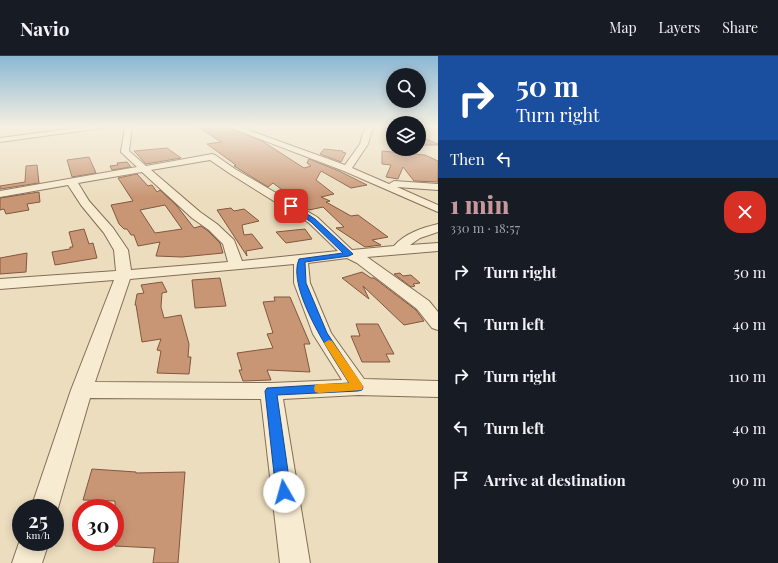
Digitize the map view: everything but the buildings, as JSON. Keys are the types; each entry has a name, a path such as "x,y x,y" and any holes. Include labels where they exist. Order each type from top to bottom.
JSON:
{"street":[{"path":"125,150 125,152 196,215 213,226 229,243 237,266"},
{"path":"294,150 347,169 438,209"},
{"path":"347,169 360,150"},
{"path":"0,194 143,168 205,158 214,158 232,171 313,220 349,254 362,260 381,276 423,305 438,324"},
{"path":"48,499 82,390 124,274 121,250 109,231 85,203 71,181"},
{"path":"378,182 438,188"},
{"path":"398,250 401,246 418,234 438,228"},
{"path":"0,284 237,266 349,254 438,247"},
{"path":"301,260 302,283 322,334 358,387"},
{"path":"82,390 271,391 358,387 438,389"},
{"path":"271,391 295,563"},
{"path":"27,563 31,551"}],"slow traffic":[{"path":"319,388 358,387 329,343"}],"route":[{"path":"284,492 271,391 358,387 322,334 302,283 301,260 349,254 313,220 291,206"}]}
